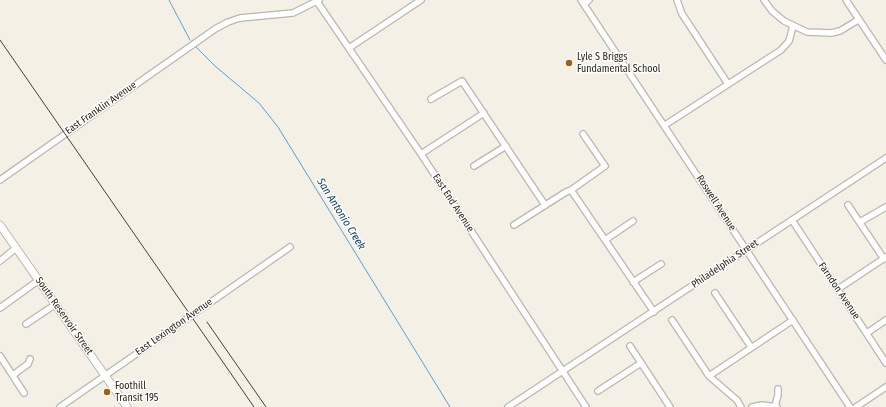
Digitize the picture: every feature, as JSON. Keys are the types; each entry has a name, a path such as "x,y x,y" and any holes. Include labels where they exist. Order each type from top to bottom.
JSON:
{"main road":[{"name":"South Reservoir Street","path":"0,225 105,374 126,407"}],"street":[{"name":"East End Avenue","path":"318,0 421,154 586,407"},
{"name":"East Franklin Avenue","path":"0,180 202,38 228,22 240,18 293,13 318,0"},
{"path":"349,48 421,0"},
{"path":"582,2 589,0"},
{"path":"677,0 682,14 728,84"},
{"path":"764,0 772,11 784,21 807,32 831,33 840,31 858,20"},
{"path":"846,0 886,60"},
{"name":"Roswell Avenue","path":"582,2 665,125 850,407"},
{"path":"665,125 781,50 789,41 793,26"},
{"path":"431,99 462,81 545,205"},
{"path":"421,154 484,113"},
{"path":"514,225 571,190 605,166 583,134"},
{"path":"474,166 506,146"},
{"name":"Philadelphia Street","path":"508,407 886,158"},
{"path":"571,190 654,312"},
{"path":"838,289 885,258 848,205"},
{"path":"860,222 886,207"},
{"name":"Farndon Avenue","path":"792,220 886,363"},
{"path":"605,240 633,221"},
{"path":"0,261 16,248"},
{"name":"East Lexington Avenue","path":"60,407 105,374 290,248"},
{"path":"634,282 661,264"},
{"path":"0,308 39,280"},
{"path":"715,293 751,348"},
{"path":"26,324 56,304"},
{"path":"672,320 709,376 737,400 741,407"},
{"path":"709,376 793,320"},
{"path":"867,333 886,320"},
{"path":"630,346 666,406"},
{"path":"0,356 24,393"},
{"path":"13,375 28,364 30,358"},
{"path":"598,391 641,363"},
{"path":"856,407 886,387"},
{"path":"752,407 762,405 776,407 778,389"}],"waterway":[{"name":"San Antonio Creek","path":"169,0 190,40"},
{"name":"San Antonio Creek","path":"196,47 215,66 259,103 278,127 450,407"}],"railway":[{"path":"0,40 254,407"},
{"path":"207,322 266,407"}],"place":[{"name":"Lyle S Briggs Fundamental School","path":"569,63"},
{"name":"Foothill Transit 195","path":"107,392"}]}
